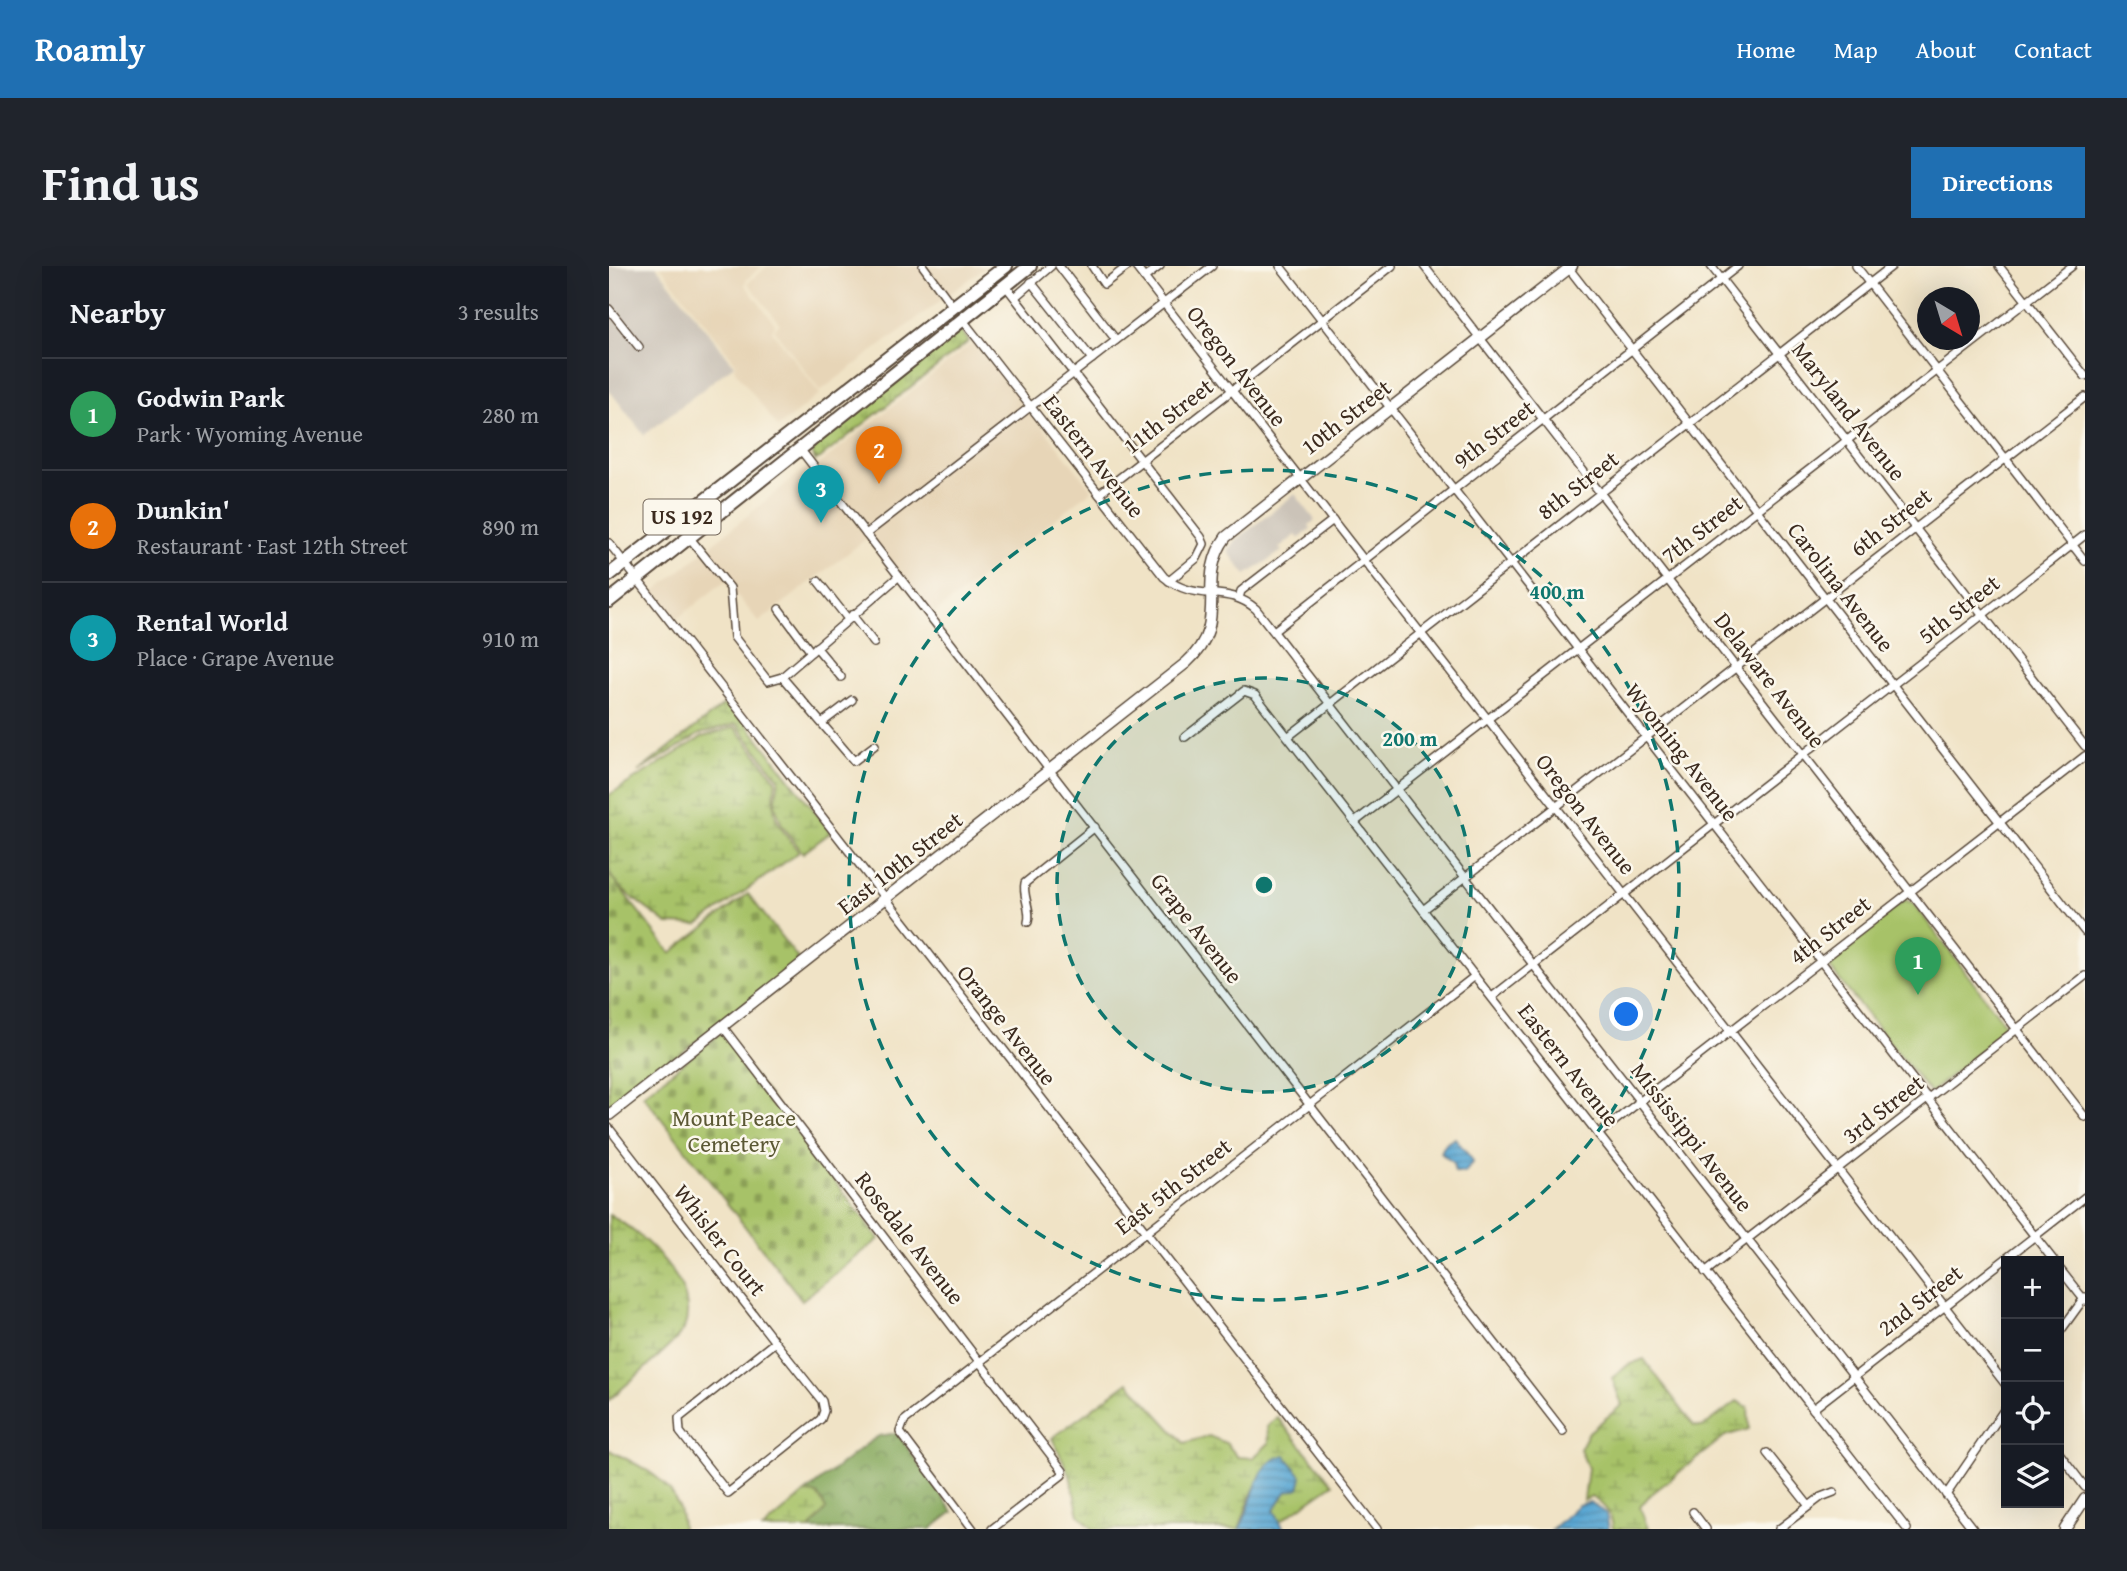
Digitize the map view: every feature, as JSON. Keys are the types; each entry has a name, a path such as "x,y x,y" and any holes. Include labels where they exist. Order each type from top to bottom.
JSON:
{"highway":[{"name":"US 192","path":"609,575 954,308 997,269"},
{"name":"US 192","path":"609,601 1025,270"},
{"path":"962,319 967,306 1025,270"},
{"path":"889,378 890,368 949,322 954,308"},
{"path":"800,449 810,427 875,376 882,362"}],"street":[{"path":"923,266 954,308"},
{"path":"1025,270 1051,266"},
{"path":"1059,266 1116,340"},
{"path":"1092,266 1104,284 1128,266"},
{"name":"Oregon Avenue","path":"1135,266 2004,1382"},
{"path":"1144,278 1160,266"},
{"path":"866,534 1212,266"},
{"name":"Wyoming Avenue","path":"1280,266 1388,409 2050,1256"},
{"name":"11th Street","path":"1099,494 1392,266"},
{"name":"Delaware Avenue","path":"1424,266 2085,1117"},
{"name":"Maryland Avenue","path":"1711,266 2085,746"},
{"name":"9th Street","path":"1273,631 1738,266"},
{"path":"1856,266 2085,561"},
{"name":"8th Street","path":"1289,736 1892,266"},
{"path":"1999,266 2085,376"},
{"name":"7th Street","path":"1355,822 2072,266"},
{"name":"10th Street","path":"1208,635 1212,619 1213,557 1226,537 1569,267"},
{"name":"Carolina Avenue","path":"1569,267 2085,932"},
{"path":"1015,297 1025,270"},
{"path":"1025,270 1092,359"},
{"path":"1005,285 1204,544 1197,558 1169,581"},
{"path":"609,309 639,347"},
{"name":"Eastern Avenue","path":"962,319 1169,581 1192,593 1211,594"},
{"name":"6th Street","path":"1423,910 2085,397"},
{"name":"Grape Avenue","path":"800,449 1563,1431"},
{"path":"1211,594 1239,598 1241,592 1333,520"},
{"name":"5th Street","path":"1492,997 2085,535"},
{"path":"689,537 730,588 734,637 768,681 782,677 898,577"},
{"name":"Orange Avenue","path":"609,543 1377,1529"},
{"path":"818,581 874,643"},
{"name":"Mississippi Avenue","path":"1239,598 1256,609 1331,704 1973,1529"},
{"path":"779,609 841,677"},
{"name":"East 10th Street","path":"609,1115 1186,663 1208,635"},
{"path":"782,677 854,761 875,745"},
{"name":"Eastern Avenue","path":"1185,737 1244,691 1255,695 1907,1529"},
{"path":"823,722 852,700"},
{"name":"4th Street","path":"1598,1134 2085,756"},
{"path":"1027,922 1030,917 1023,892 1025,883 1095,827"},
{"name":"East 5th Street","path":"973,1529 901,1432 904,1421 1475,976"},
{"name":"3rd Street","path":"1705,1272 2085,976"},
{"name":"Rosedale Avenue","path":"723,1027 1063,1471 1062,1475 992,1529"},
{"name":"Whisler Court","path":"609,1128 822,1401 824,1411 821,1419 728,1493 680,1432 679,1418 775,1342"},
{"name":"2nd Street","path":"1813,1409 2085,1197"},
{"path":"2064,1274 2084,1299 2064,1326"},
{"path":"1946,1494 2001,1415"},
{"path":"1767,1453 1809,1506"},
{"path":"2064,1460 2085,1487"},
{"path":"1779,1529 1821,1497 1835,1492"},
{"path":"2065,1529 2085,1499"},
{"path":"1693,1512 1706,1529"}],"shaded area":[{"path":"609,266 656,266 734,365 644,435 609,390"},
{"path":"660,266 762,266 746,280 745,285 775,324 772,331 820,394 778,427 734,369 736,363"},
{"path":"768,266 987,266 820,391 774,329 780,324 748,283"},
{"path":"975,341 1092,490 929,618 866,539 759,622 725,581 669,625 648,597 813,462 818,465"},
{"path":"1295,494 1315,520 1309,525 1311,529 1299,538 1296,535 1279,548 1282,551 1246,575 1228,552 1236,540"}],"green space":[{"path":"960,330 969,341 819,459 816,458 816,462 812,453 819,441"},
{"path":"729,701 831,832 803,853 782,825 775,805 779,779 736,724 700,734 638,772"},
{"path":"735,727 776,780 774,803 777,819 799,852 698,925 667,924 620,887 610,873 609,795 702,737"},
{"name":"Mount Peace Cemetery","path":"609,874 671,953 748,894 800,961 609,1109"},
{"path":"1905,900 1913,903 2008,1028 1930,1093 1829,967 1830,959"},
{"name":"Mount Peace Cemetery","path":"721,1033 879,1239 802,1300 643,1095"},
{"path":"609,1215 637,1234 666,1262 677,1278 687,1312 680,1335 609,1400"},
{"path":"1644,1359 1694,1426 1703,1427 1737,1401 1748,1407 1749,1429 1725,1436 1649,1496 1640,1507 1648,1529 1613,1529 1604,1507 1592,1497 1584,1500 1588,1468 1580,1449 1589,1432 1622,1405 1612,1378 1628,1365"},
{"path":"1128,1382 1184,1443 1209,1436 1226,1443 1238,1457 1253,1458 1269,1443 1267,1427 1277,1417 1333,1484 1279,1522 1274,1510 1286,1492 1266,1467 1250,1497 1239,1529 1093,1529 1079,1515 1070,1475 1052,1438"},
{"path":"897,1433 953,1512 931,1529 810,1529 826,1509 817,1494 805,1493 868,1443 879,1436"},
{"path":"609,1450 648,1471 668,1488 680,1513 682,1529 609,1529"},
{"path":"805,1493 817,1494 826,1509 810,1529 763,1529"}],"water":[{"path":"1455,1138 1473,1161 1465,1173 1455,1172 1453,1163 1441,1153 1445,1144"},
{"path":"1285,1455 1302,1477 1299,1488 1286,1492 1274,1510 1284,1529 1239,1529 1260,1475 1274,1459"},
{"path":"1590,1502 1606,1513 1609,1529 1552,1529 1578,1505"}],"place":[{"name":"Dunkin'","path":"879,484"},
{"name":"Rental World","path":"821,523"},
{"name":"Godwin Park","path":"1918,995"}]}
